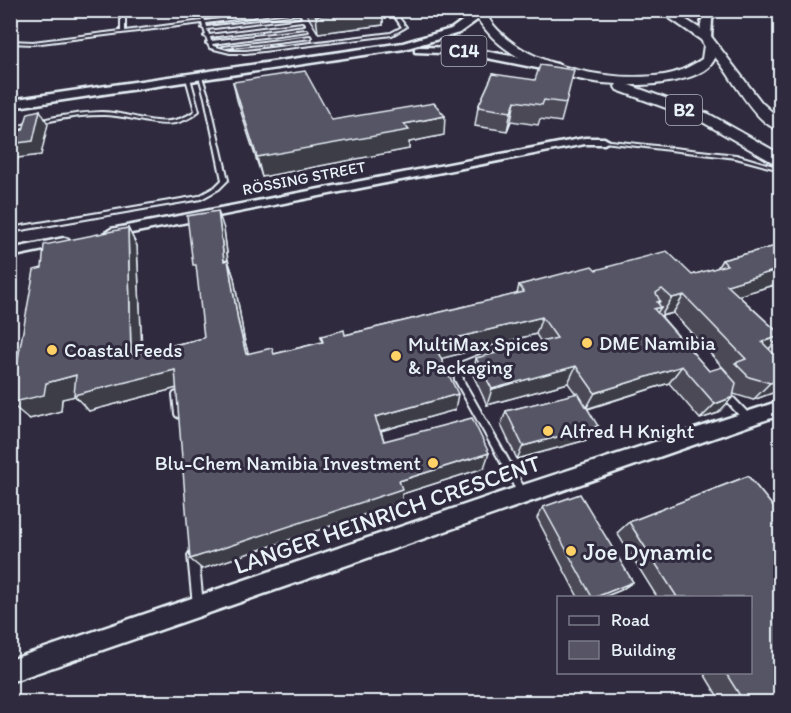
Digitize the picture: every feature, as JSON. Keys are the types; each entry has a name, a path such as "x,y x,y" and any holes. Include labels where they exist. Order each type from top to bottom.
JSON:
{"highway":[{"path":"663,10 708,42 757,106 780,126"},
{"path":"481,12 486,25 502,41 516,50 557,68 628,81 660,81 685,75 708,61 708,42"},
{"name":"B2","path":"581,74 704,117 780,160"}],"main road":[{"path":"708,42 705,21 717,10"},
{"name":"C14","path":"10,106 90,92 370,52 442,36 466,25 481,12"},
{"name":"C14","path":"370,52 468,51 557,68"},
{"path":"10,99 69,90 90,92"}],"street":[{"name":"RÖSSING STREET","path":"104,234 585,141 604,141"},
{"path":"10,253 81,239"},
{"name":"LANGER HEINRICH CRESCENT","path":"10,671 780,408"}],"lane":[{"path":"123,10 123,32"},
{"path":"202,16 258,10"},
{"path":"221,48 246,52 398,32 402,30 404,24 391,10"},
{"path":"202,11 210,47 221,48 310,38"},
{"path":"10,49 33,43 294,11 314,44"},
{"path":"204,28 298,17"},
{"path":"206,36 302,24"},
{"path":"208,43 306,31"},
{"path":"10,42 33,43"},
{"path":"10,230 201,197 217,188 225,180 207,98 194,77"},
{"path":"10,131 25,125 113,113 162,125 178,123 197,111 194,77"},
{"path":"195,100 207,98"},
{"path":"604,141 736,157 780,169"},
{"path":"490,354 465,364 459,371 459,380 523,494"},
{"path":"720,389 748,419"},
{"path":"177,395 180,430"},
{"path":"192,548 198,607"}],"building":[{"path":"312,10 367,10 316,16"},
{"path":"540,65 574,70 566,103 544,100 542,105 515,101 511,112 478,107 493,74 535,80"},
{"path":"305,71 332,120 434,103 445,116 404,124 409,130 257,157 233,82"},
{"path":"40,110 33,141 10,144 10,132 23,130 28,113"},
{"path":"218,211 224,261 228,260 246,354 272,348 274,354 323,342 321,336 344,330 345,335 524,292 519,285 592,266 596,270 667,251 692,275 727,265 722,260 780,245 780,269 727,285 780,334 780,336 762,342 780,360 780,380 770,383 749,377 735,363 746,359 684,295 672,298 662,289 656,293 660,301 657,302 661,307 654,309 709,371 722,367 736,383 733,397 715,404 682,366 595,393 576,366 492,389 476,358 557,338 542,317 443,341 444,344 435,346 458,394 375,417 384,441 472,418 489,453 399,481 402,489 190,559 175,370 74,395 76,375 46,383 44,395 10,403 34,270 42,268 44,245 128,228 131,355 204,338 196,265 193,265 187,216"},
{"path":"578,393 598,426 523,446 506,411"},
{"path":"748,476 780,515 780,702 744,702 726,674 752,674 752,596 676,596 629,522"},
{"path":"580,494 633,582 598,596 591,596 543,507"}],"place":[{"name":"DME Namibia","path":"587,343"},
{"name":"Coastal Feeds","path":"52,350"},
{"name":"MultiMax Spices & Packaging","path":"396,356"},
{"name":"Alfred H Knight","path":"548,431"},
{"name":"Blu-Chem Namibia Investment","path":"433,463"},
{"name":"Joe Dynamic","path":"571,551"}]}
